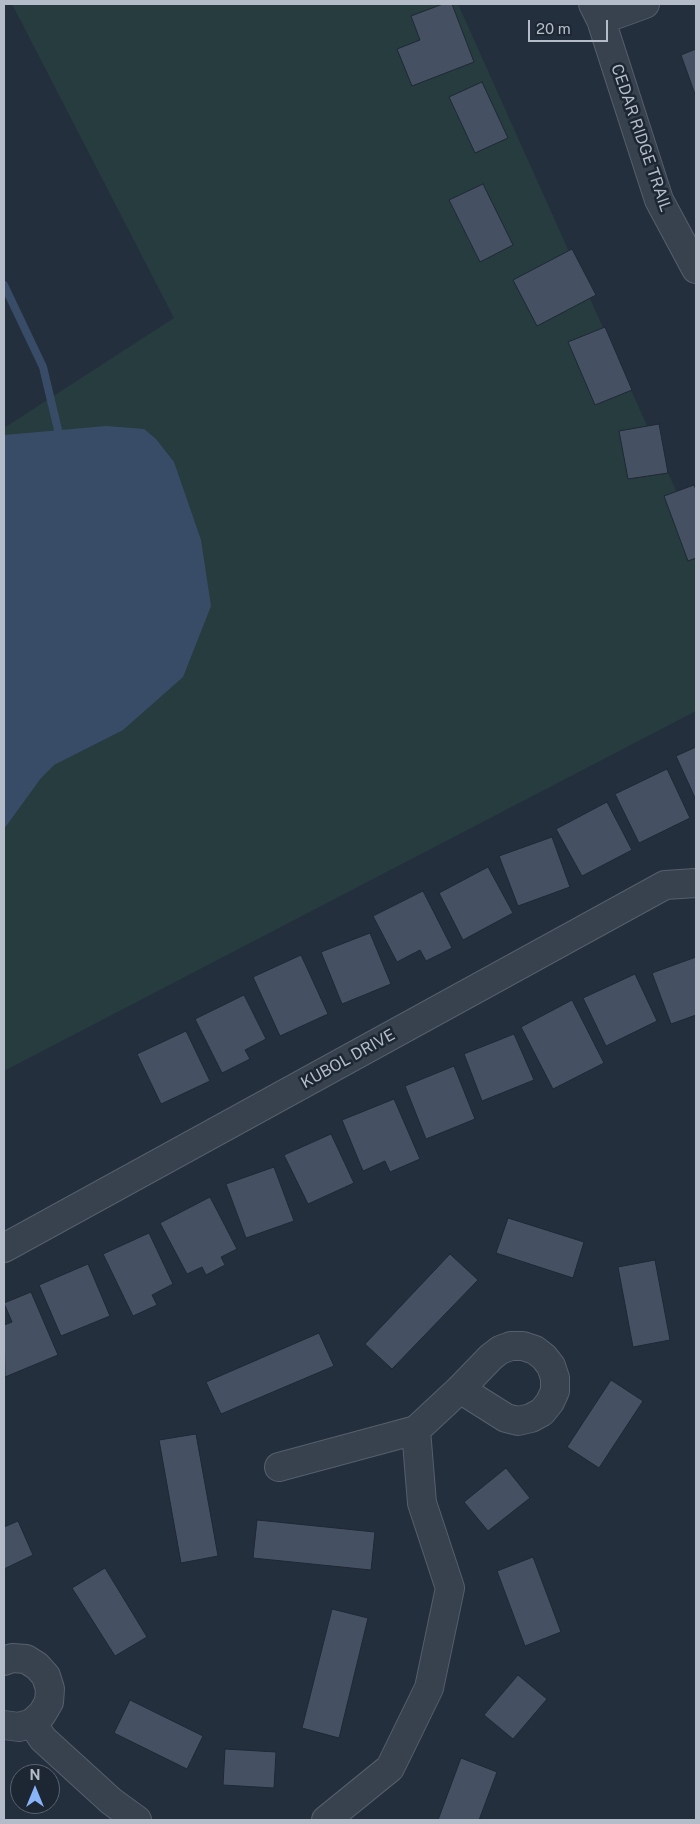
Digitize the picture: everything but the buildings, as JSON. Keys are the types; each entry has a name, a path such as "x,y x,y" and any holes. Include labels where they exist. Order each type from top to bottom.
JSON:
{"street":[{"path":"597,12 645,4"},
{"name":"CEDAR RIDGE TRAIL","path":"597,12 659,200 696,269"},
{"name":"KUBOL DRIVE","path":"4,1248 665,885 696,883"},
{"path":"278,1467 416,1430 460,1389"},
{"path":"326,1820 390,1768 428,1688 450,1588 422,1503 416,1430"},
{"path":"4,1661 12,1658 26,1659 38,1666 46,1676 50,1689 48,1702 42,1714 32,1723 19,1727 4,1725"},
{"path":"32,1723 43,1740 111,1801 137,1820"}],"green space":[{"path":"12,4 458,4 696,535 696,711 4,1071 4,428 174,318"}],"water":[{"path":"106,426 144,429 156,439 174,462 201,540 211,606 183,677 123,730 54,765 41,778 4,829 4,435"}],"waterway":[{"path":"4,285 43,367 58,430"}]}
